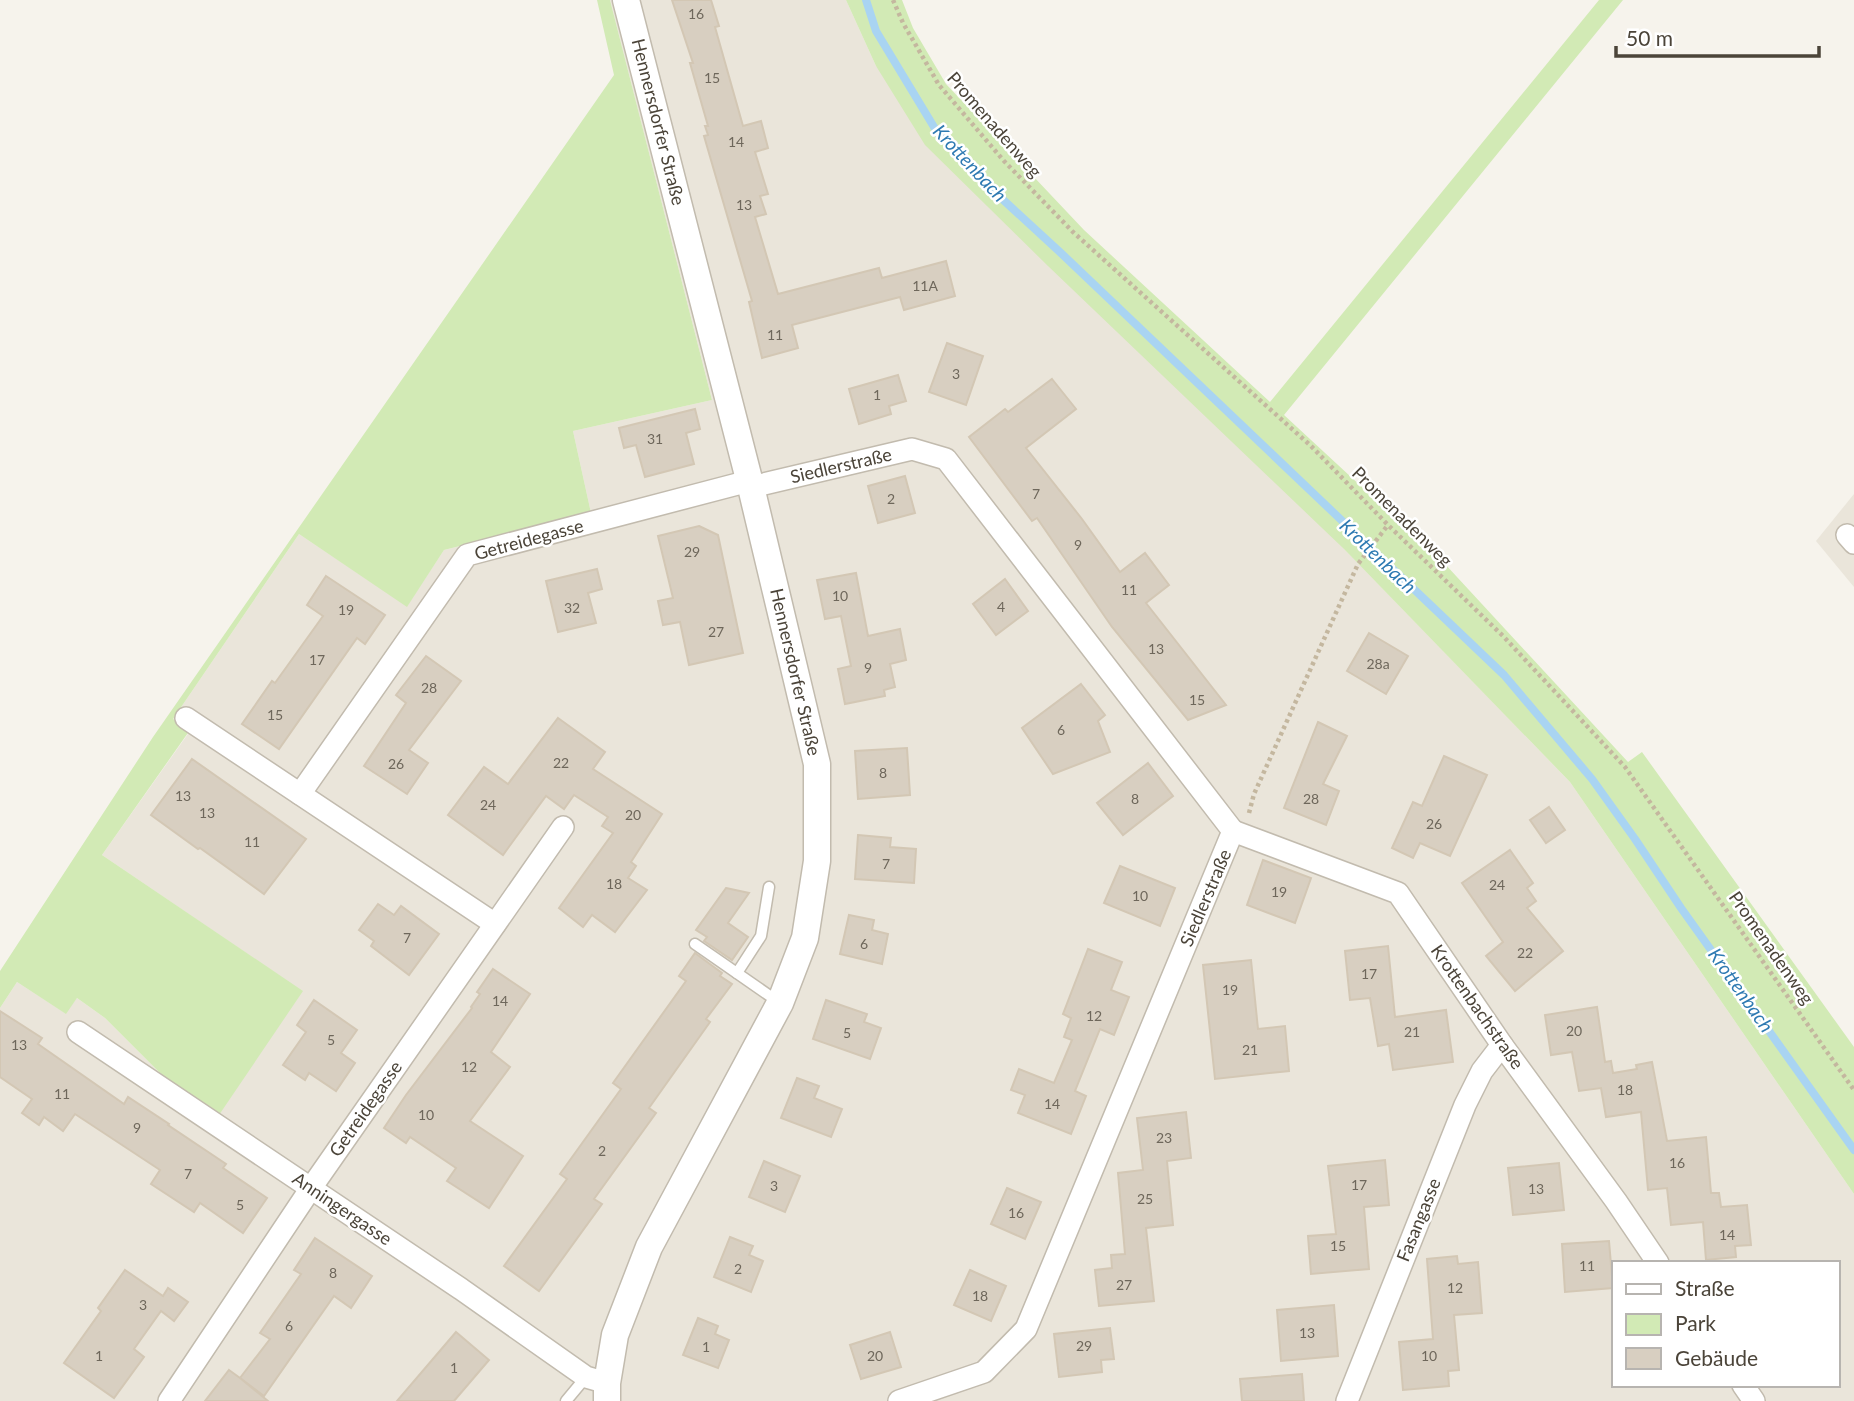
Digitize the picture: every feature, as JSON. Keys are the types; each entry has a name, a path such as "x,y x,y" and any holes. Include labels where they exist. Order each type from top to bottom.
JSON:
{"street":[{"name":"Hennersdorfer Straße","path":"600,1387 615,1335 649,1247 780,1003 805,938 817,861 817,764 750,484 626,0"},
{"name":"Siedlerstraße","path":"750,484 912,449 946,459 1233,831 1026,1329 984,1372 902,1401"},
{"name":"Getreidegasse","path":"300,794 467,555 750,484"},
{"path":"186,718 495,924"},
{"name":"Getreidegasse","path":"169,1401 311,1188 563,827"},
{"name":"Krottenbachstraße","path":"1233,831 1398,893 1502,1045 1657,1261"},
{"name":"Anningergasse","path":"78,1032 461,1289 600,1387"},
{"name":"Fasangasse","path":"1347,1401 1465,1105 1482,1071 1502,1045"}],"lane":[{"path":"737,973 761,936 769,887"},
{"path":"695,944 780,1003"},
{"path":"566,1401 600,1387"}],"path":[{"name":"Promenadenweg","path":"893,0 903,23 939,85 1004,161 1073,232 1311,446 1388,526 1504,637 1625,767 1854,1090"},
{"path":"1249,813 1254,794 1358,564 1388,526"}],"shaded area":[{"path":"610,0 846,0 876,66 1570,782 1854,1194 1854,1401 0,1401 0,1008 17,982 65,1013 77,998 105,1018 167,1080 302,991 102,855 190,731 173,719 299,534 407,606 444,550 591,513 573,431 712,400"},
{"path":"1854,494 1854,587 1816,541"}],"green space":[{"path":"597,0 610,0 712,400 573,431 591,513 444,550 407,607 299,534 173,719 190,730 102,855 303,991 219,1115 167,1080 105,1018 77,998 66,1014 17,982 0,1008 0,971 153,737 614,75"},
{"path":"846,0 902,0 913,28 946,84 1084,230 1270,402 1599,0 1623,0 1284,415 1445,564 1628,762 1642,752 1854,1047 1854,1194 1570,782 1344,549 925,145 876,66"}],"building":[{"path":"672,0 711,0 719,26 715,27 743,126 761,121 768,148 755,152 768,194 760,196 766,214 755,217 778,294 879,268 882,278 946,261 955,296 904,310 900,297 792,325 798,348 762,358 749,302 752,301 704,136 708,135 705,126 708,126 690,63 693,63"},
{"path":"947,343 983,356 966,405 929,392"},
{"path":"898,375 906,401 889,406 891,414 859,424 849,389"},
{"path":"1052,379 1076,409 1026,448 1120,572 1145,553 1169,585 1146,603 1226,705 1188,720 1112,627 1037,518 1032,521 969,437 1005,409 1008,412"},
{"path":"695,409 700,429 686,433 694,464 645,477 636,445 624,448 619,428"},
{"path":"905,476 915,513 878,523 868,486"},
{"path":"699,526 718,535 743,653 689,665 680,622 663,625 658,601 673,598 658,536"},
{"path":"597,569 602,589 588,593 596,623 558,632 546,581"},
{"path":"856,573 868,636 900,629 906,660 890,664 895,687 884,690 885,696 845,704 838,669 851,666 841,616 825,619 817,580"},
{"path":"326,576 385,615 365,644 357,638 279,749 242,724 323,616 307,605"},
{"path":"1005,579 1028,611 996,635 973,604"},
{"path":"1369,633 1408,656 1386,694 1347,671"},
{"path":"426,656 461,681 409,750 428,763 407,794 364,766 406,703 396,695"},
{"path":"1081,684 1105,715 1098,721 1110,752 1053,774 1022,728"},
{"path":"558,718 605,752 593,769 662,814 631,862 636,866 628,878 647,890 615,932 592,915 583,927 559,908 613,833 602,826 608,817 574,795 564,809 546,796 503,855 448,815 484,767 508,784"},
{"path":"1318,722 1347,736 1323,784 1339,791 1326,825 1284,808"},
{"path":"907,748 910,795 858,799 855,751"},
{"path":"1444,756 1487,775 1450,856 1420,843 1413,858 1392,848 1413,802 1422,806"},
{"path":"192,759 306,839 264,894 151,815"},
{"path":"1148,763 1173,796 1123,835 1097,803"},
{"path":"1549,807 1565,830 1546,843 1530,820"},
{"path":"858,835 891,838 890,847 916,849 914,883 855,879"},
{"path":"1510,850 1533,883 1527,888 1536,901 1527,908 1563,951 1515,991 1486,956 1503,942 1462,883"},
{"path":"1263,860 1311,878 1295,923 1247,905"},
{"path":"1120,866 1175,888 1160,926 1104,903"},
{"path":"726,888 749,893 728,923 748,937 732,960 704,941 707,937 696,930"},
{"path":"378,904 394,915 401,906 439,934 409,975 371,946 374,941 359,930"},
{"path":"849,915 874,920 872,930 888,934 882,964 840,954"},
{"path":"1388,946 1395,1017 1446,1010 1453,1062 1393,1070 1389,1044 1378,1046 1370,998 1350,1000 1345,951"},
{"path":"1088,949 1122,962 1111,990 1129,997 1114,1035 1100,1029 1075,1091 1086,1096 1071,1134 1018,1113 1025,1095 1011,1090 1019,1069 1054,1083 1072,1040 1064,1037 1071,1018 1063,1014"},
{"path":"695,953 732,984 706,1019 710,1022 649,1108 656,1113 594,1199 602,1204 539,1291 504,1266 567,1179 560,1174 621,1089 613,1083 686,981 679,976"},
{"path":"1251,960 1258,1029 1285,1026 1289,1071 1215,1079 1203,965"},
{"path":"493,969 530,994 491,1052 510,1067 470,1121 523,1156 489,1208 447,1181 456,1168 410,1137 406,1143 384,1128 472,1008 480,994 477,992"},
{"path":"314,1000 357,1030 341,1053 355,1063 336,1091 309,1073 305,1080 283,1065 306,1032 297,1025"},
{"path":"826,1000 867,1014 864,1022 881,1028 870,1059 813,1039"},
{"path":"1597,1007 1605,1062 1611,1061 1613,1073 1637,1069 1636,1065 1652,1062 1667,1141 1706,1137 1711,1193 1719,1193 1721,1207 1747,1205 1751,1245 1735,1246 1736,1257 1706,1260 1703,1222 1671,1225 1667,1188 1648,1190 1641,1112 1606,1117 1601,1088 1579,1091 1572,1052 1551,1055 1545,1015"},
{"path":"0,1011 42,1038 38,1044 124,1104 128,1097 169,1124 226,1164 223,1168 267,1198 243,1233 200,1203 194,1212 151,1184 160,1170 75,1114 63,1131 44,1117 39,1125 22,1113 32,1099 0,1077"},
{"path":"797,1078 819,1086 814,1098 842,1109 831,1137 781,1118"},
{"path":"1186,1112 1191,1158 1167,1161 1173,1225 1146,1228 1154,1301 1099,1306 1095,1270 1112,1268 1111,1255 1125,1254 1118,1173 1143,1170 1137,1118"},
{"path":"1385,1160 1389,1205 1364,1207 1369,1269 1311,1274 1308,1236 1336,1234 1328,1166"},
{"path":"764,1161 800,1176 785,1212 749,1197"},
{"path":"1559,1163 1564,1210 1513,1215 1508,1168"},
{"path":"1007,1188 1041,1202 1025,1239 991,1224"},
{"path":"730,1237 753,1246 749,1255 763,1261 751,1292 714,1277"},
{"path":"315,1238 372,1276 351,1308 334,1296 264,1396 240,1378 270,1339 260,1333 301,1274 294,1270"},
{"path":"1609,1241 1612,1288 1565,1292 1562,1244"},
{"path":"1457,1256 1458,1264 1478,1262 1482,1313 1454,1315 1459,1370 1448,1371 1449,1386 1403,1390 1399,1342 1433,1339 1427,1259"},
{"path":"125,1270 163,1296 168,1288 188,1302 174,1321 161,1311 134,1349 144,1357 114,1398 64,1363 101,1311 98,1308"},
{"path":"970,1270 1006,1286 991,1321 954,1305"},
{"path":"1334,1305 1338,1356 1281,1361 1277,1310"},
{"path":"698,1318 718,1326 715,1334 729,1340 718,1368 683,1355"},
{"path":"1110,1328 1114,1359 1101,1360 1102,1372 1059,1377 1054,1334"},
{"path":"456,1332 489,1360 454,1401 397,1401"},
{"path":"890,1332 901,1367 861,1379 850,1345"},
{"path":"229,1370 240,1378 268,1401 205,1401"},
{"path":"1302,1374 1304,1401 1242,1401 1240,1379"}],"waterway":[{"name":"Krottenbach","path":"866,0 876,31 937,132 999,196 1504,675 1592,779 1854,1150"}]}
